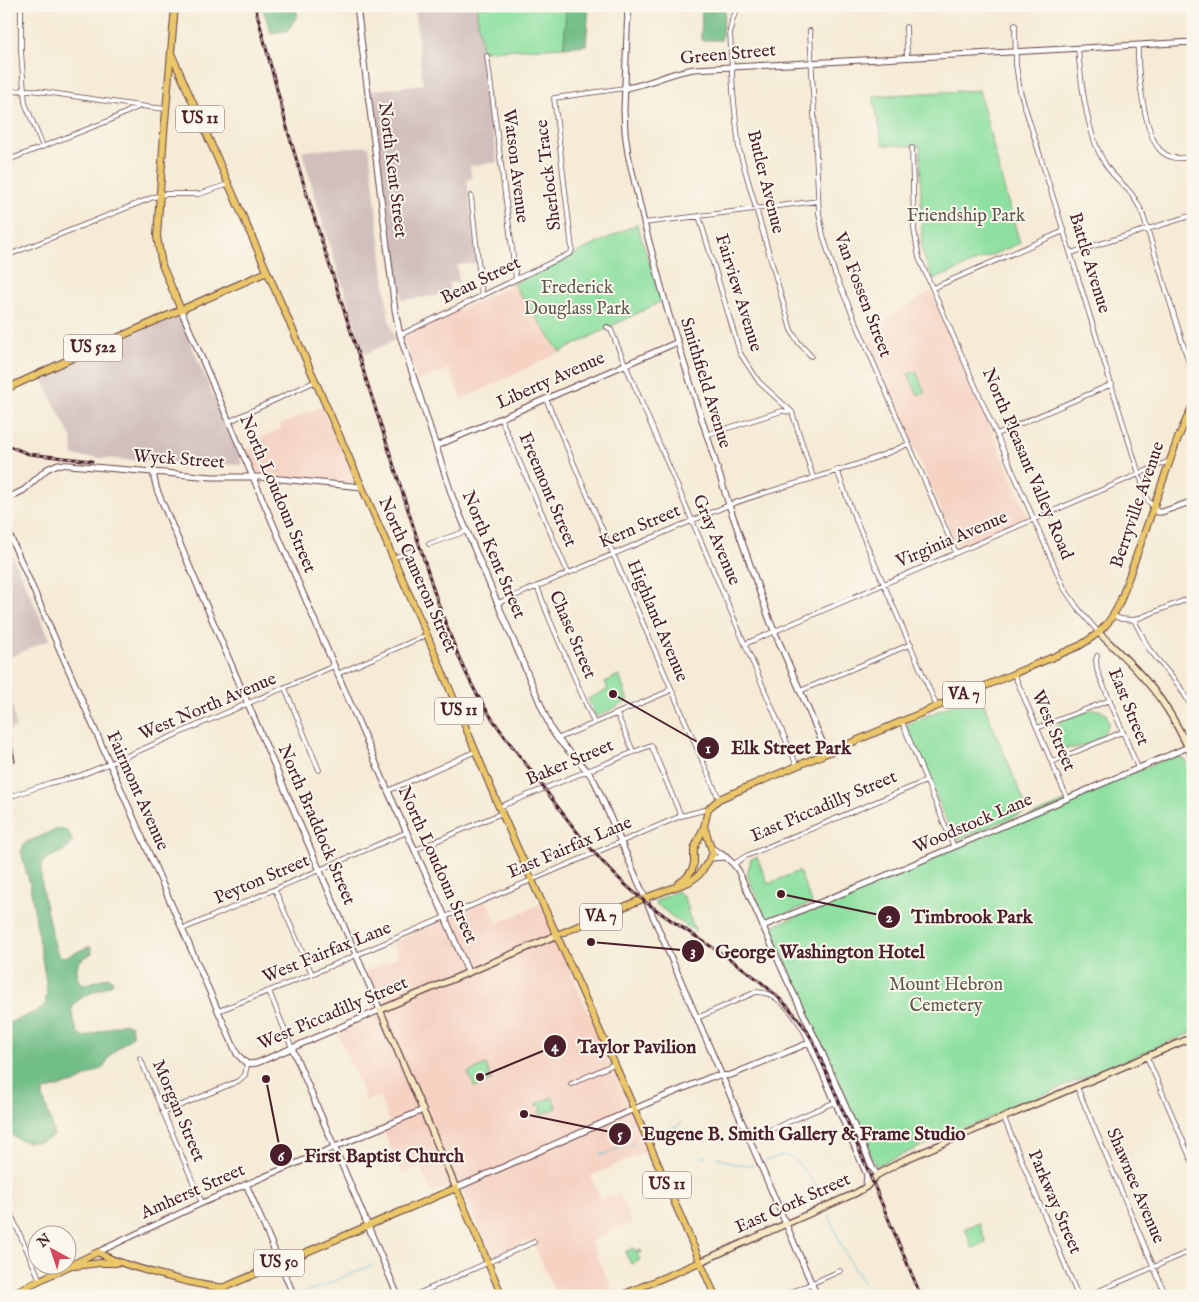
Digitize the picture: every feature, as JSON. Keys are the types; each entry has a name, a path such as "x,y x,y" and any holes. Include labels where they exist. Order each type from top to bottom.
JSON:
{"main road":[{"name":"North Loudoun Street","path":"175,6 171,53 174,66 166,109 157,224 158,246 166,273 181,310"},
{"name":"North Cameron Street","path":"174,66 229,184 316,381 501,810 634,1109"},
{"path":"181,310 267,272"},
{"name":"US 522","path":"7,387 181,310"},
{"name":"Berryville Avenue","path":"1114,616 1152,506 1183,425 1193,405"},
{"name":"VA 7","path":"678,884 692,870 694,849 704,827 708,808 718,799 1079,646 1099,633 1114,616"},
{"name":"North Pleasant Valley Road","path":"1099,633 1154,690 1190,746 1193,758"},
{"name":"VA 7","path":"557,935 695,878 713,854 704,827"},
{"path":"697,844 703,842 711,846"},
{"path":"694,857 701,862 709,860"},
{"path":"468,972 557,935"},
{"name":"West Piccadilly Street","path":"380,1010 468,972"},
{"name":"North Braddock Street","path":"380,1010 456,1188"},
{"name":"East Cork Street","path":"620,1296 856,1193 866,1187 877,1175 904,1160 1193,1037"},
{"name":"US 11","path":"634,1109 715,1296"},
{"path":"456,1188 502,1296"},
{"name":"US 50","path":"98,1252 124,1264 170,1277 220,1287 228,1286 456,1188"},
{"name":"Amherst Street","path":"78,1262 98,1252"},
{"name":"US 50","path":"78,1266 100,1263 124,1264"},
{"name":"Amherst Street","path":"7,1296 52,1274"}],"street":[{"path":"21,6 21,51 25,103 43,147"},
{"name":"North Kent Street","path":"357,6 395,310 400,336 447,482 557,739 595,782 817,1296"},
{"name":"Smithfield Avenue","path":"628,6 624,110 628,154 644,223 678,342 729,505 775,631 827,753"},
{"name":"Butler Avenue","path":"739,6 731,26 731,68 739,149 791,330 799,344 811,356"},
{"name":"Battle Avenue","path":"1015,25 1015,52 1020,91 1139,474 1148,501 1152,506"},
{"path":"906,27 907,57"},
{"name":"Van Fossen Street","path":"810,31 818,201 822,235 835,274 956,553"},
{"name":"Green Street","path":"554,98 643,85 685,70 1193,42"},
{"path":"1138,45 1143,103 1156,144 1163,152 1174,158 1184,159 1193,156"},
{"path":"1078,48 1086,110 1100,153 1113,175 1133,196 1142,212 1193,376"},
{"name":"Watson Avenue","path":"487,56 516,279"},
{"path":"6,91 24,89 166,109"},
{"name":"Sherlock Trace","path":"554,98 572,249"},
{"path":"6,161 108,121 140,106"},
{"name":"North Pleasant Valley Road","path":"912,148 916,248 1064,588 1077,608 1099,633"},
{"path":"6,256 160,195 199,194 229,184"},
{"path":"471,196 482,296"},
{"path":"644,223 818,201"},
{"path":"1071,253 1193,215"},
{"name":"Fairview Avenue","path":"699,216 740,353 759,382 792,412 813,477"},
{"path":"933,288 1064,231"},
{"name":"Beau Street","path":"400,336 567,256 572,249"},
{"name":"North Loudoun Street","path":"181,310 230,420 252,477 337,674 468,972"},
{"name":"Gray Avenue","path":"607,327 611,330 626,364 797,766"},
{"name":"Liberty Avenue","path":"436,446 678,342"},
{"path":"230,420 316,381"},
{"path":"997,434 1112,384"},
{"name":"Highland Avenue","path":"546,399 718,799"},
{"path":"706,434 782,411 792,412"},
{"name":"Freemont Street","path":"501,418 568,573"},
{"name":"Kern Street","path":"498,603 729,505 879,457 908,444"},
{"name":"Virginia Avenue","path":"745,644 1169,461"},
{"name":"Wyck Street","path":"6,499 24,490 47,469 58,464 212,477 252,477 362,487"},
{"path":"837,470 852,511 937,707"},
{"name":"North Braddock Street","path":"154,472 157,490 380,1010"},
{"path":"1152,506 1157,512 1162,512 1193,501"},
{"name":"Fairmont Avenue","path":"6,527 237,1054 247,1064"},
{"path":"429,544 467,531"},
{"path":"393,558 414,550"},
{"name":"Chase Street","path":"537,586 594,723"},
{"path":"1114,616 1121,619 1134,620 1193,597"},
{"path":"1134,620 1149,649 1175,681 1193,709"},
{"path":"337,674 427,635"},
{"path":"800,691 911,644"},
{"name":"East Street","path":"1096,656 1096,666 1138,768"},
{"name":"West North Avenue","path":"6,798 50,783 79,776 110,764 334,666"},
{"name":"West Street","path":"1014,674 1067,798"},
{"path":"284,688 319,770"},
{"path":"557,739 617,714 671,688"},
{"path":"1037,728 1110,700"},
{"path":"617,714 634,751"},
{"path":"902,722 954,847"},
{"path":"1052,762 1122,732"},
{"name":"Baker Street","path":"415,850 587,771 651,744 680,816"},
{"name":"Woodstock Lane","path":"763,926 1190,746"},
{"path":"388,791 476,751"},
{"name":"East Piccadilly Street","path":"734,864 746,856 926,781"},
{"name":"East Fairfax Lane","path":"445,917 680,816 708,808"},
{"name":"Peyton Street","path":"183,929 407,832"},
{"path":"711,846 734,864 877,1175"},
{"path":"709,860 726,857"},
{"path":"275,890 312,974"},
{"name":"West Fairfax Lane","path":"218,1011 356,956 445,917"},
{"path":"269,991 398,1296"},
{"path":"697,1018 756,992 773,996 782,1004 801,1026 809,1042 867,1175 866,1187"},
{"name":"West Piccadilly Street","path":"163,1113 238,1081 245,1075 247,1064 257,1063 380,1010"},
{"path":"456,1188 634,1109 712,1077 731,1075 816,1040"},
{"path":"1147,1057 1193,1164"},
{"name":"Morgan Street","path":"140,1058 202,1203"},
{"path":"570,1084 614,1064"},
{"name":"Shawnee Avenue","path":"1078,1087 1166,1296"},
{"path":"749,1139 835,1102"},
{"name":"Amherst Street","path":"98,1252 202,1203 423,1110"},
{"name":"Parkway Street","path":"1004,1118 1078,1296"},
{"path":"246,1184 294,1296"},
{"path":"6,1203 40,1280"},
{"path":"413,1296 534,1242"},
{"path":"1087,1296 1193,1250"},
{"path":"784,1296 840,1271"}],"shaded area":[{"path":"414,6 476,6 497,162 470,166 472,179 467,180 477,263 457,265 459,282 449,283 450,294 402,300 370,91 423,84"},
{"path":"369,146 389,320 395,340 365,354 323,224 302,151"},
{"path":"513,284 560,352 462,400 449,369 418,381 403,337"},
{"path":"931,291 1029,518 958,549 864,332"},
{"path":"178,314 242,463 240,465 73,456 72,439 40,375"},
{"path":"324,405 356,480 352,483 256,474 244,452 263,443 261,438 281,428 280,425"},
{"path":"6,542 50,639 6,659"},
{"path":"6,664 16,727 6,731"},
{"path":"487,901 497,923 541,904 649,1150 591,1176 601,1200 619,1193 632,1223 591,1241 615,1296 556,1296 532,1239 491,1257 459,1182 431,1193 420,1167 402,1174 384,1132 392,1128 379,1096 366,1101 337,1031 383,1012 365,971 398,957 392,943"}],"green space":[{"path":"262,6 295,6 298,15 287,31 271,33"},
{"path":"476,6 566,6 564,47 482,51"},
{"path":"566,6 589,6 586,45 564,47"},
{"path":"702,6 717,6 725,11 721,40 701,40"},
{"name":"Friendship Park","path":"979,90 1020,243 933,280 922,251 920,146 883,145 873,96"},
{"name":"Frederick Douglass Park","path":"637,224 662,301 560,352 513,284"},
{"path":"916,371 925,393 918,395 908,374"},
{"path":"619,675 628,701 598,716 595,715 588,699 608,689 605,682"},
{"path":"979,693 1028,811 955,841 906,725"},
{"path":"1090,710 1099,710 1106,714 1109,723 1101,736 1087,745 1079,747 1071,748 1055,745 1051,736 1057,725 1067,718"},
{"name":"Mount Hebron Cemetery","path":"1178,756 1185,760 1193,776 1193,1032 875,1166 784,963 786,962 771,927 1168,758"},
{"path":"60,828 70,835 73,843 44,861 41,877 45,905 57,952 60,956 65,957 91,947 92,953 77,966 78,980 84,985 108,977 113,981 112,984 82,998 74,1005 72,1015 78,1033 84,1037 124,1023 131,1026 133,1036 111,1054 104,1067 74,1083 46,1090 43,1093 53,1129 53,1136 41,1141 28,1142 16,1138 6,1130 6,1024 38,1011 45,1005 47,989 30,885 21,852 25,843"},
{"path":"757,857 768,884 799,871 812,903 771,920 766,919 747,875 751,859"},
{"path":"677,891 683,896 696,932 654,902"},
{"path":"486,1065 492,1080 475,1088 468,1073"},
{"path":"552,1097 557,1108 541,1115 539,1111 543,1110 540,1105 537,1106 536,1104"},
{"path":"979,1223 986,1243 972,1248 965,1228"},
{"path":"633,1248 635,1252 641,1250 642,1252 637,1254 640,1260 631,1264 625,1252"}],"waterway":[{"path":"656,1135 682,1123"},
{"path":"599,1156 636,1142"},
{"path":"765,1161 781,1156 792,1157 814,1182 823,1200"},
{"path":"717,1157 734,1164 753,1165"},
{"path":"829,1214 847,1257 874,1296"},
{"path":"302,1294 373,1265"}],"railway":[{"path":"255,6 289,135 308,198 435,594 451,638 470,681 483,705 507,739 570,823 611,871 643,900 758,980 798,1018 813,1041 921,1296"},
{"path":"6,445 29,454 92,461"},
{"path":"6,718 14,761"}],"place":[{"name":"Elk Street Park","path":"613,694"},
{"name":"Timbrook Park","path":"781,894"},
{"name":"George Washington Hotel","path":"591,942"},
{"name":"Taylor Pavilion","path":"480,1077"},
{"name":"First Baptist Church","path":"266,1079"},
{"name":"Eugene B. Smith Gallery & Frame Studio","path":"524,1114"}]}
